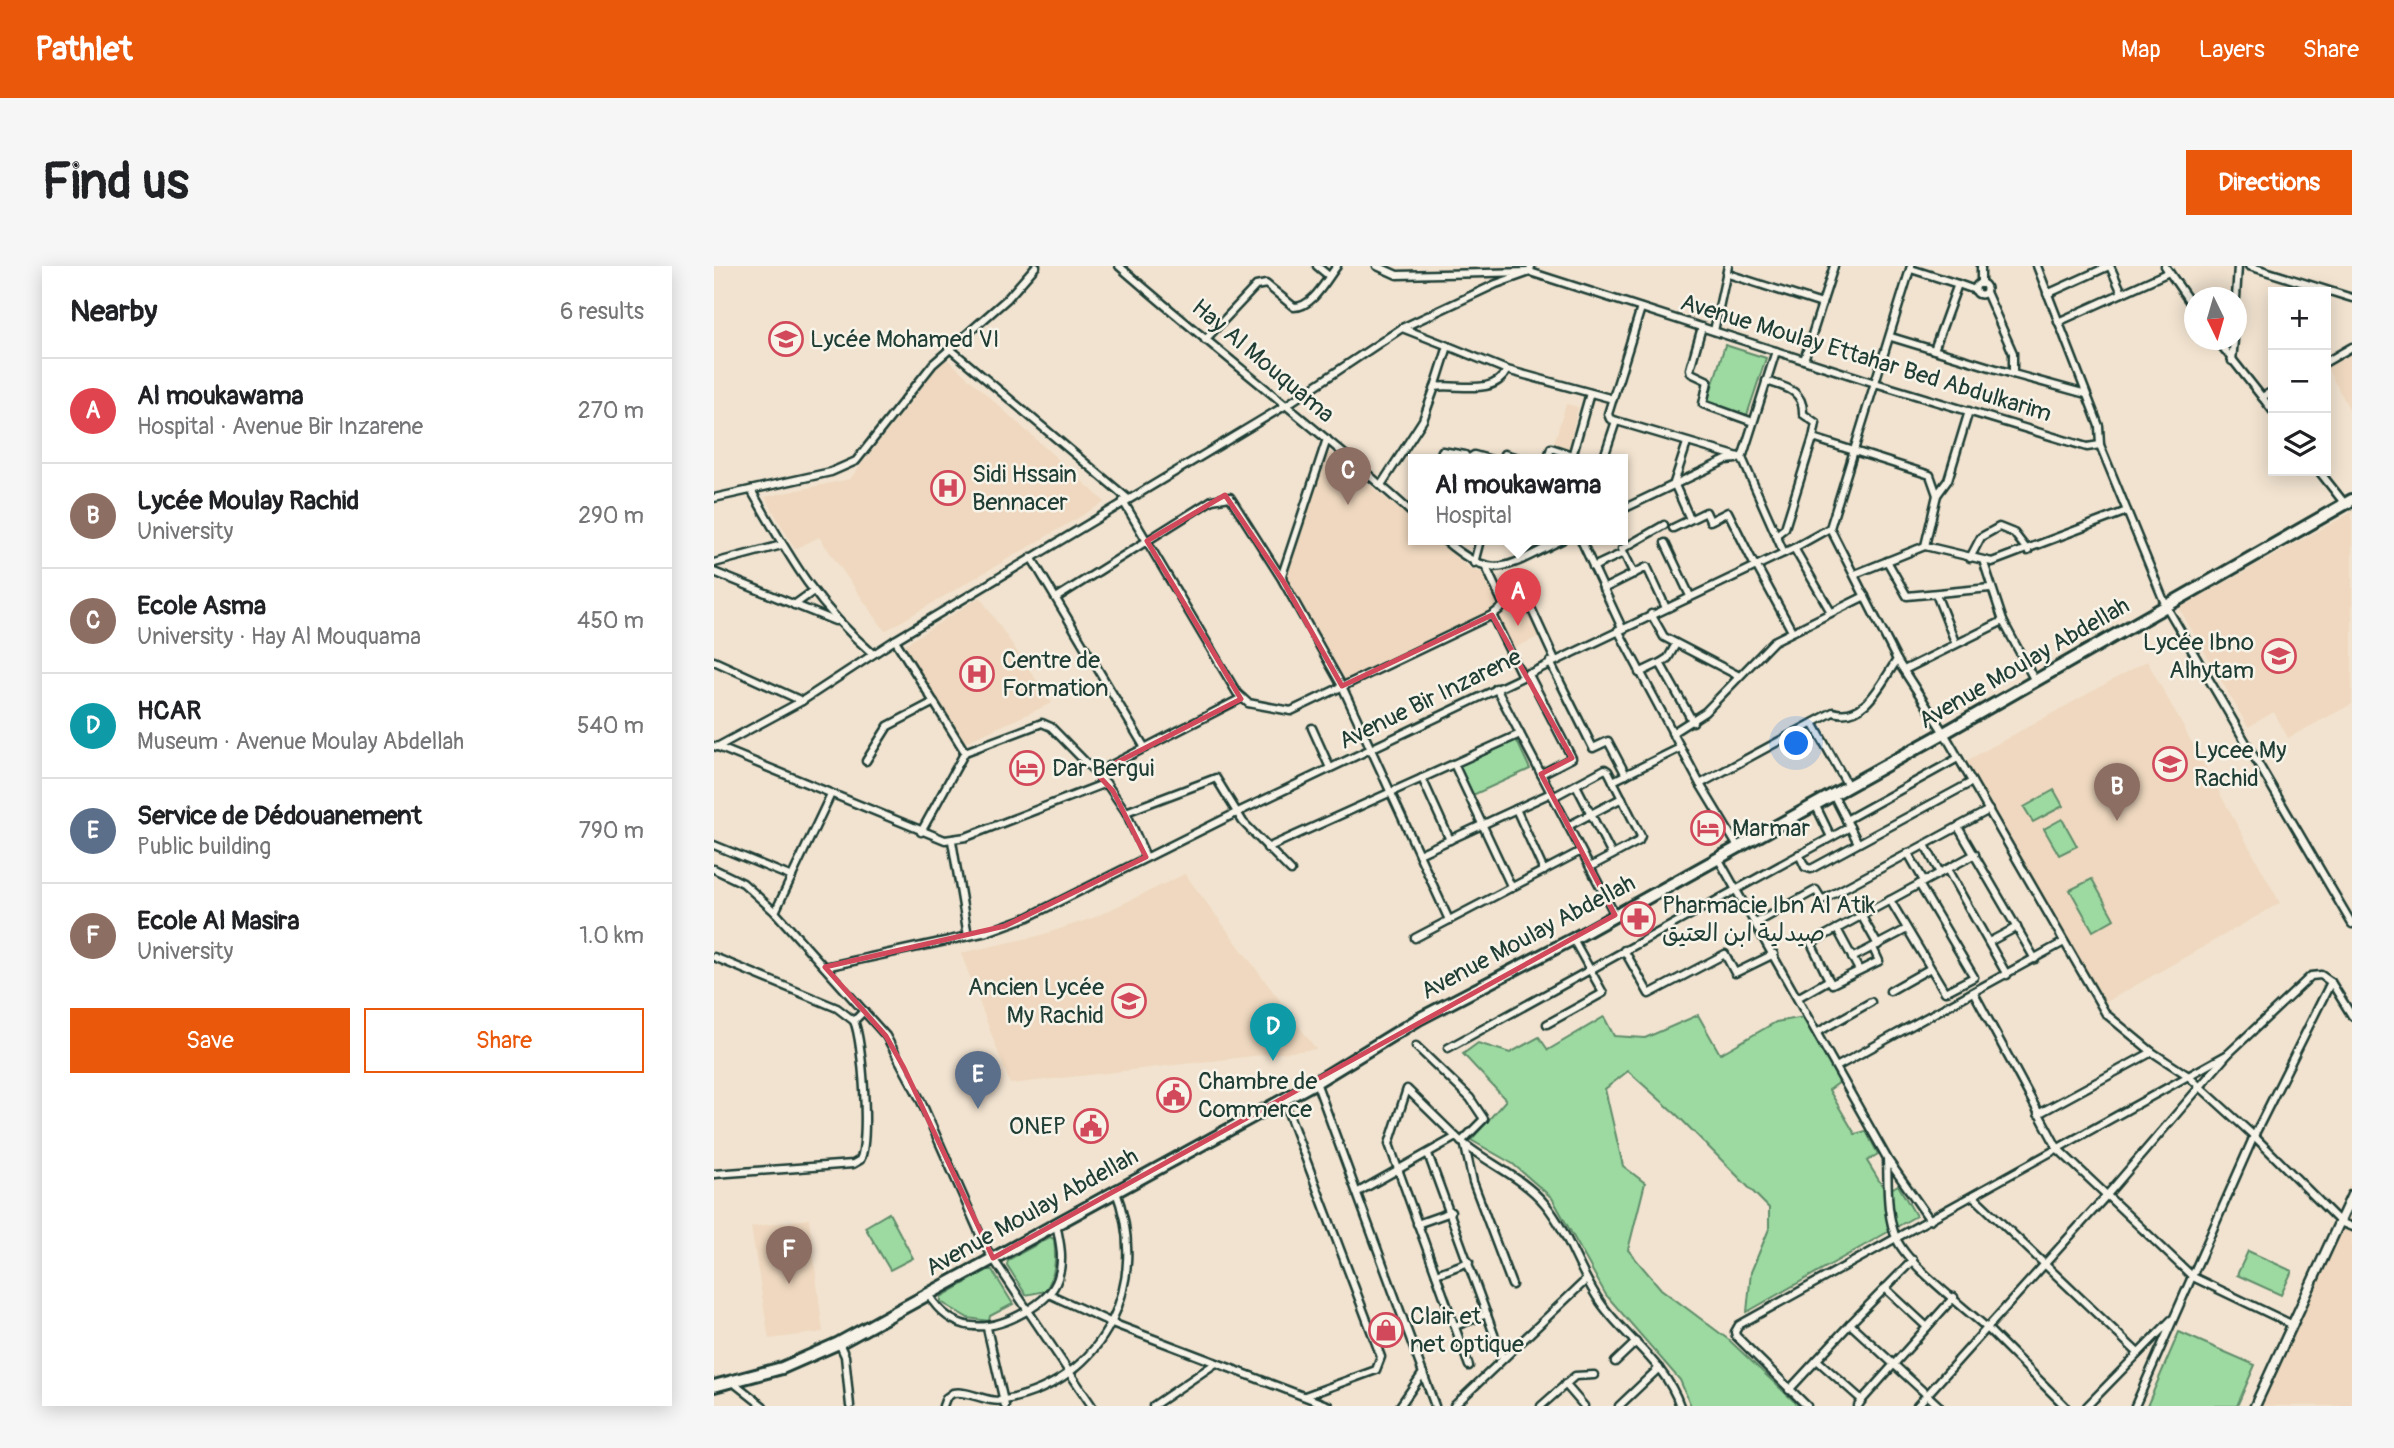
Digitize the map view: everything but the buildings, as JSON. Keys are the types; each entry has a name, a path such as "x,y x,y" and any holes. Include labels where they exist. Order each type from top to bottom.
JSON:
{"main road":[{"name":"Avenue Moulay Abdellah","path":"714,1386 734,1383 782,1368 839,1343 1115,1189 1316,1082 1419,1019 1573,939 1944,733 2348,502"}],"street":[{"path":"714,498 831,472 856,461 917,383 949,348 1007,299 1036,266"},
{"name":"Hay Al Mouquama","path":"1119,266 1205,340 1288,404 1408,509"},
{"path":"1317,266 1329,276"},
{"path":"1205,340 1256,286 1266,284 1294,307 1301,307 1308,303 1337,266"},
{"name":"Avenue Moulay Ettahar Bed Abdulkarim","path":"1377,266 1397,275 1531,269 1641,308 1875,383 2087,447 2100,445"},
{"path":"1804,360 1834,266"},
{"path":"1975,290 1981,284 1981,266"},
{"path":"2036,266 2099,425 2100,445 2166,606 2352,924"},
{"path":"2047,294 2110,266 2122,293"},
{"path":"2237,287 2238,266"},
{"path":"2249,266 2352,298"},
{"path":"1986,292 1979,294 1975,290 1911,267 1830,528 1897,660 1944,733 2106,1014 2200,1087 2254,1136 2340,1222 2352,1227"},
{"path":"716,746 802,701 895,640 1288,404 1402,328 1531,269"},
{"path":"2058,322 2167,269 2184,294"},
{"path":"1714,331 1728,270 1822,304"},
{"path":"1934,349 1958,284"},
{"path":"1981,284 1985,285 2013,354 2013,374"},
{"path":"1641,308 1608,414 1610,419 1742,458"},
{"path":"1702,327 1690,369 1691,373 1708,381 1703,404 1753,422"},
{"path":"1402,328 1507,369 1613,399"},
{"path":"1891,337 2086,394"},
{"path":"1381,485 1423,420 1448,346"},
{"path":"2331,359 2352,347"},
{"path":"949,348 1125,500 1242,698 1248,703 1291,711 1526,597 1593,747 1608,741 1626,775"},
{"path":"2224,350 2268,405"},
{"path":"2232,360 2233,350"},
{"path":"1776,351 1742,458 1784,553"},
{"path":"1434,387 1485,386 1502,378 1507,369"},
{"path":"1766,381 1796,391 1803,402 1803,414 1816,423 1785,528 1776,535"},
{"path":"1573,454 1590,393"},
{"path":"2262,397 2268,394"},
{"path":"1925,546 1937,495 1948,480 1969,411"},
{"path":"1605,454 1616,421"},
{"path":"1813,438 1930,475 1937,495"},
{"path":"1283,581 1327,439"},
{"path":"1687,443 1674,483 1690,519"},
{"path":"1548,454 1550,448 1565,454"},
{"path":"1441,454 1447,450 1457,454"},
{"path":"1628,506 1726,460 1742,458"},
{"path":"2324,476 2348,502"},
{"path":"751,490 812,592 836,622 873,654"},
{"path":"1056,598 1212,499 1230,497 1283,581 1342,687 1449,920"},
{"path":"1855,574 1925,546 1984,563 2028,551 2127,511"},
{"path":"1673,528 1706,512 1710,521 1728,512 1792,631"},
{"path":"1634,574 1622,549 1664,525"},
{"path":"1970,558 1981,537 1998,527 2014,533 2028,551"},
{"name":"Avenue Bir Inzarene","path":"825,967 968,936 1028,917 1237,812 1784,553 1830,528"},
{"path":"1665,543 1690,596"},
{"path":"714,563 782,545"},
{"path":"1450,545 1474,563 1486,567 1508,566 1545,545"},
{"path":"1474,563 1479,545"},
{"path":"1583,545 1639,673 1700,785 1738,847"},
{"path":"1794,548 1831,612"},
{"path":"1593,567 1623,553"},
{"path":"1031,557 1145,748"},
{"path":"1887,561 1904,595 1990,588"},
{"path":"1984,563 2003,621 2035,681"},
{"path":"1486,567 1504,607"},
{"path":"1604,589 1647,567 1666,607"},
{"path":"714,572 836,622"},
{"path":"794,605 812,592"},
{"path":"1936,594 1955,642"},
{"path":"1672,733 1693,722 1774,640 1865,596"},
{"path":"1651,614 1664,637 1739,676"},
{"path":"1492,615 1572,758 1541,774"},
{"path":"1904,670 1955,642 2003,621"},
{"path":"895,640 965,752"},
{"path":"1639,673 1668,658 1676,644"},
{"path":"1700,785 1833,712 1846,716 1855,714 1864,706 1897,660"},
{"path":"714,662 802,701"},
{"path":"1660,663 1693,722"},
{"path":"1496,688 1615,915"},
{"path":"1096,773 1242,698"},
{"path":"866,761 888,726 934,702"},
{"path":"921,832 965,752 1042,723 1051,727 1106,783 1126,812 1146,857"},
{"path":"1813,723 1848,786"},
{"path":"1312,728 1330,768"},
{"path":"1267,848 1520,734"},
{"path":"716,746 921,832 952,841 1106,783"},
{"path":"1613,781 1680,748"},
{"path":"1448,1048 1831,837 1848,823 1958,758"},
{"path":"1454,764 1512,887"},
{"path":"1419,854 1516,809 1576,785 1605,769 1641,836 1639,841 1590,867"},
{"path":"1126,812 1216,778 1237,812 1267,848 1291,871"},
{"path":"1422,778 1450,840"},
{"path":"1799,854 1805,867 1811,869 1972,782"},
{"path":"1576,785 1612,855"},
{"path":"775,912 831,794"},
{"path":"1833,794 1858,843"},
{"path":"1568,826 1622,798"},
{"path":"1815,804 1831,837"},
{"path":"1516,809 1544,871"},
{"path":"1756,923 1816,890 1822,900 1989,810"},
{"path":"1958,827 2035,959"},
{"path":"952,841 968,936"},
{"path":"714,845 792,877"},
{"path":"1925,845 1989,942 2007,975"},
{"path":"1415,938 1581,852"},
{"path":"1908,853 1974,976 1977,991 2058,1149 2193,1277 2291,1324"},
{"path":"1861,915 1876,946 1879,961 1832,984 1810,944 1861,915 1975,854"},
{"path":"1718,858 1838,1066 1886,1158 1930,1220"},
{"path":"714,869 743,883 775,912 886,1036 904,1068 993,1258 1068,1374 1092,1406"},
{"path":"1890,900 1943,992 1974,976"},
{"path":"1989,942 2017,927"},
{"path":"1837,929 1859,971"},
{"path":"1852,958 1907,929"},
{"path":"1547,1024 1603,993 1573,939"},
{"path":"1838,1066 2064,942"},
{"path":"1624,950 1649,994 1725,954 1735,973 1774,954"},
{"path":"714,957 837,1008 854,1021 860,1041 865,1147 860,1160 853,1164 714,1174"},
{"path":"1890,991 1929,969"},
{"path":"1917,1406 2107,1195 2228,1054 2311,976 2321,975 2331,982 2352,1016"},
{"path":"1799,997 1829,979"},
{"path":"2135,1406 2254,1136 2331,982"},
{"path":"1818,1031 1871,1002"},
{"path":"854,1021 864,1011"},
{"path":"1358,1192 1428,1154 1461,1141 1484,1119 1470,1098 1416,1046"},
{"path":"2038,1114 2152,1052"},
{"path":"1807,1406 1744,1345 1735,1332 1739,1325 2228,1054"},
{"path":"1316,1082 1435,1406"},
{"path":"1469,1366 1389,1144 1407,1089 1461,1141 1527,1186 1545,1204 1586,1280 1604,1307 1659,1368 1672,1385 1680,1406"},
{"path":"1283,1099 1381,1357 1376,1370 1305,1396"},
{"path":"1461,1141 1512,1285"},
{"path":"1428,1154 1503,1359"},
{"path":"1886,1158 1896,1239 1913,1260 1987,1328 2065,1406"},
{"path":"943,1406 946,1398 960,1392 1005,1403 1051,1384 1068,1374 1112,1323 1129,1264 1125,1219 1115,1189"},
{"path":"2255,1406 2352,1195"},
{"path":"1973,1196 2138,1353"},
{"path":"1417,1224 1451,1212"},
{"path":"927,1293 948,1316 965,1324 987,1328 1027,1311 1049,1294 1058,1277 1061,1260 1055,1223"},
{"path":"1789,1390 1913,1260"},
{"path":"1436,1273 1469,1262"},
{"path":"1454,1406 1586,1280"},
{"path":"1885,1288 1927,1327"},
{"path":"1049,1294 1112,1323 1329,1406"},
{"path":"1817,1360 1860,1403 1954,1297"},
{"path":"1455,1326 1487,1314"},
{"path":"2087,1406 2174,1317"},
{"path":"1850,1324 1939,1406"},
{"path":"987,1328 1005,1403"},
{"path":"1615,1362 1636,1342"},
{"path":"839,1343 845,1356 850,1406"},
{"path":"1153,1406 1216,1363"},
{"path":"1619,1406 1659,1368"},
{"path":"1400,1406 1423,1373"},
{"path":"1541,1406 1576,1376 1594,1375"},
{"path":"734,1383 763,1406"},
{"path":"1565,1384 1584,1406"}],"highlighted area":[{"path":"1225,495 1283,581 1342,686 1492,615 1572,758 1541,774 1615,915 993,1258 904,1068 886,1036 825,967 1005,926 1146,857 1113,791 1096,773 1241,699 1147,541"}],"shaded area":[{"path":"2352,352 2352,414 2331,375 2331,363"},
{"name":"Sidi Hssain Bennacer","path":"945,357 1105,502 885,631 819,537 795,549 765,497 850,479"},
{"path":"1566,404 1578,407 1568,452 1557,448 1558,444 1554,443"},
{"path":"1321,444 1408,517 1408,545 1442,545 1472,570 1482,572 1500,607 1346,681 1281,566"},
{"name":"Lycée Ibno Alhytam","path":"2352,512 2352,704 2288,738 2274,712 2248,727 2179,608"},
{"name":"Centre de Formation","path":"980,597 1052,703 964,743 904,645"},
{"path":"1524,601 1540,636 1512,649 1496,615"},
{"path":"2147,661 2280,903 2103,1004 1966,761"},
{"name":"Ancien Lycée My Rachid","path":"1185,874 1316,1049 1010,1084 961,953 1038,936 1093,918"},
{"path":"2352,1180 2352,1406 2253,1406 2333,1221"},
{"path":"809,1219 823,1332 769,1339 751,1227"}],"green space":[{"path":"1725,345 1766,358 1747,415 1707,403"},
{"path":"1516,739 1530,769 1473,795 1459,766"},
{"path":"2054,790 2063,806 2033,822 2024,807"},
{"path":"2062,819 2077,846 2059,855 2044,829"},
{"path":"2092,879 2114,919 2093,931 2070,890"},
{"path":"1698,1015 1720,1054 1776,1022 1804,1017 1840,1082 1829,1090 1855,1134 1866,1131 1878,1154 1867,1161 1886,1192 1898,1185 1916,1216 1747,1312 1751,1272 1769,1229 1769,1208 1678,1116 1628,1071 1605,1089 1623,1166 1645,1183 1628,1250 1661,1289 1729,1340 1799,1406 1691,1406 1680,1380 1606,1295 1552,1198 1513,1164 1471,1140 1506,1100 1463,1054 1478,1043 1510,1053 1539,1037 1548,1050 1604,1017 1614,1036 1645,1038"},
{"path":"889,1213 913,1258 890,1270 865,1227"},
{"path":"1050,1237 1054,1239 1055,1253 1051,1279 1045,1291 1026,1295 1007,1265 1008,1260"},
{"path":"2248,1251 2292,1271 2281,1295 2237,1275"},
{"path":"992,1270 1013,1304 990,1316 989,1321 968,1318 941,1302 941,1297"},
{"path":"2179,1332 2255,1365 2237,1406 2147,1406"}],"place":[{"name":"Lycée Mohamed VI","path":"786,339"},
{"name":"Sidi Hssain Bennacer","path":"948,488"},
{"name":"Ecole Asma","path":"1348,505"},
{"name":"Al moukawama","path":"1518,626"},
{"name":"Lycée Ibno Alhytam","path":"2279,656"},
{"name":"Centre de Formation","path":"977,674"},
{"name":"Lycee My Rachid","path":"2170,764"},
{"name":"Dar Bergui","path":"1027,768"},
{"name":"Lycée Moulay Rachid","path":"2117,821"},
{"name":"Marmar","path":"1708,828"},
{"name":"Pharmacie Ibn Al Atik صيدلية ابن العتيق","path":"1638,919"},
{"name":"Ancien Lycée My Rachid","path":"1129,1001"},
{"name":"HCAR","path":"1273,1061"},
{"name":"Chambre de Commerce","path":"1174,1095"},
{"name":"Service de Dédouanement","path":"978,1109"},
{"name":"ONEP","path":"1091,1126"},
{"name":"Ecole Al Masira","path":"789,1284"},
{"name":"Clair et net optique","path":"1386,1330"}]}
